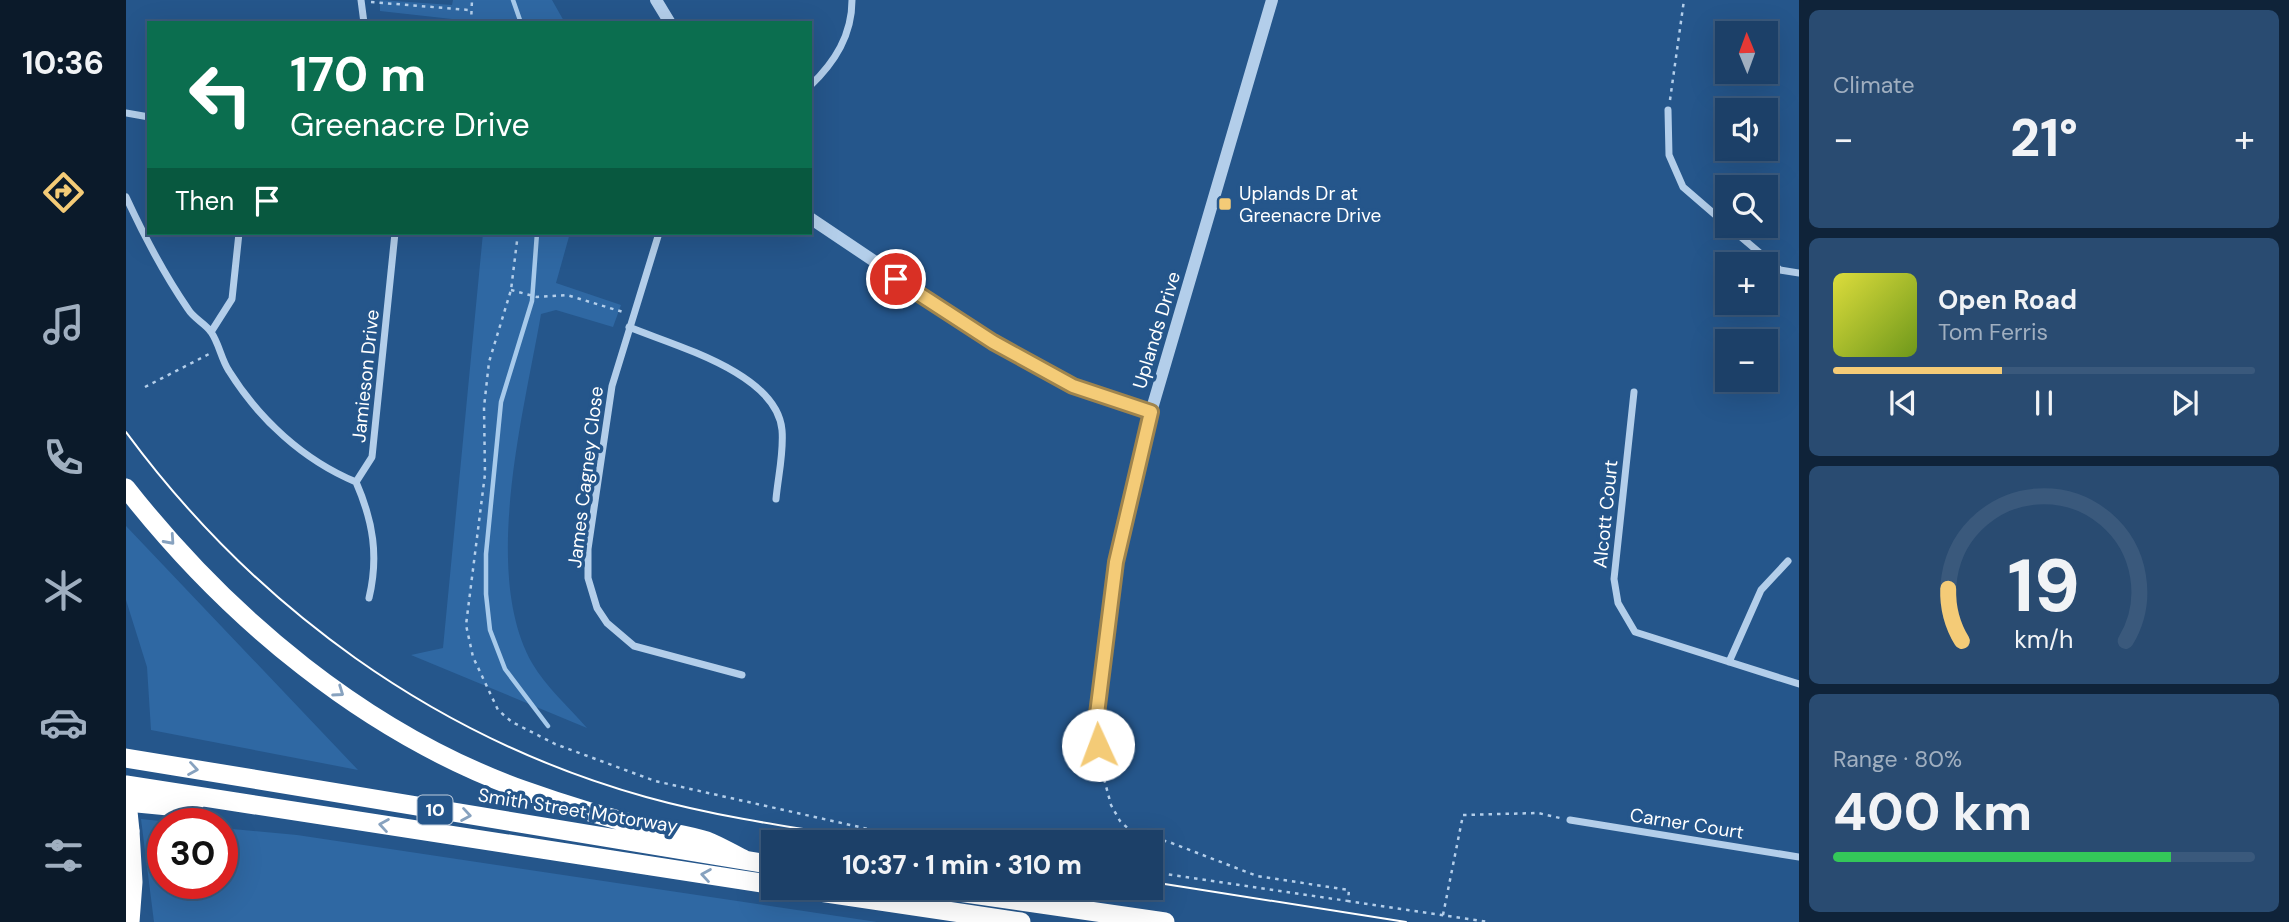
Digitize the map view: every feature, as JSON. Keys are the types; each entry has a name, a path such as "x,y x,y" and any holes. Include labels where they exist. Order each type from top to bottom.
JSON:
{"highway":[{"path":"126,488 193,566 240,612 283,649 369,713 468,767 520,789 597,815 707,841 745,860"},
{"name":"Smith Street Motorway","path":"126,758 761,863"},
{"name":"10","path":"126,785 761,883"},
{"path":"126,792 133,882 130,922"},
{"path":"126,802 179,807 206,798"},
{"path":"873,900 1021,922"},
{"path":"1014,900 1166,922"}],"street":[{"path":"351,0 361,1 363,21"},
{"path":"656,0 669,21"},
{"path":"812,84 835,58 844,42 852,0"},
{"name":"Uplands Drive","path":"1100,761 1097,714 1109,609 1126,514 1151,412 1272,0"},
{"path":"1668,110 1669,155 1683,187 1715,214"},
{"path":"126,113 147,117"},
{"path":"126,197 157,258 189,311 211,332 217,349 243,392 282,434 323,466 356,482 368,510 374,544 369,598"},
{"path":"812,219 1014,355 1073,386 1151,412"},
{"path":"211,332 232,299 239,235"},
{"name":"Jamieson Drive","path":"356,482 372,457 395,235"},
{"name":"James Cagney Close","path":"658,235 612,386 588,549 591,594 607,623 634,646 741,675"},
{"path":"1743,238 1780,270 1799,273"},
{"path":"629,327 743,375 765,392 774,404 782,428 776,499"},
{"name":"Alcott Court","path":"1634,392 1614,579 1618,603 1635,632 1799,684"},
{"path":"1729,662 1761,590 1788,561"},
{"name":"Carner Court","path":"1570,820 1799,857"}],"path":[{"path":"471,21 469,10 472,0"},
{"path":"1668,110 1684,0"},
{"path":"361,1 469,10"},
{"path":"511,290 537,297 567,295 633,314"},
{"path":"145,387 217,349"},
{"path":"1100,761 1111,805 1120,821 1133,832 1169,842 1257,876 1349,890 1348,901"},
{"path":"1443,915 1463,815 1538,813 1570,820"},
{"path":"1163,874 1488,922"}],"shaded area":[{"path":"380,0 452,5 453,0 552,0 564,21 453,21 380,11"},
{"path":"483,235 569,235 556,283 621,305 613,327 556,310 541,314 517,444 508,539 510,584 517,626 532,663 587,728 411,655 443,648"},
{"path":"126,526 358,770 151,730 147,667 126,600"},
{"path":"141,819 147,820 147,867"},
{"path":"238,829 297,835 877,922 154,922 151,899 238,899"}],"waterway":[{"path":"513,0 520,21"},
{"path":"537,235 532,301 501,402 486,554 486,594 490,630 505,669 548,726"}],"tram line":[{"path":"126,432 177,496 232,555 292,609 355,658 423,702 494,740 568,772 676,805 808,830"},
{"path":"1163,884 1406,922"}],"place":[{"name":"Uplands Dr at Greenacre Drive","path":"1225,204"}],"route":[{"path":"896,279 1014,355 1073,386 1120,404 1151,412 1116,562 1097,714 1098,745"}]}
